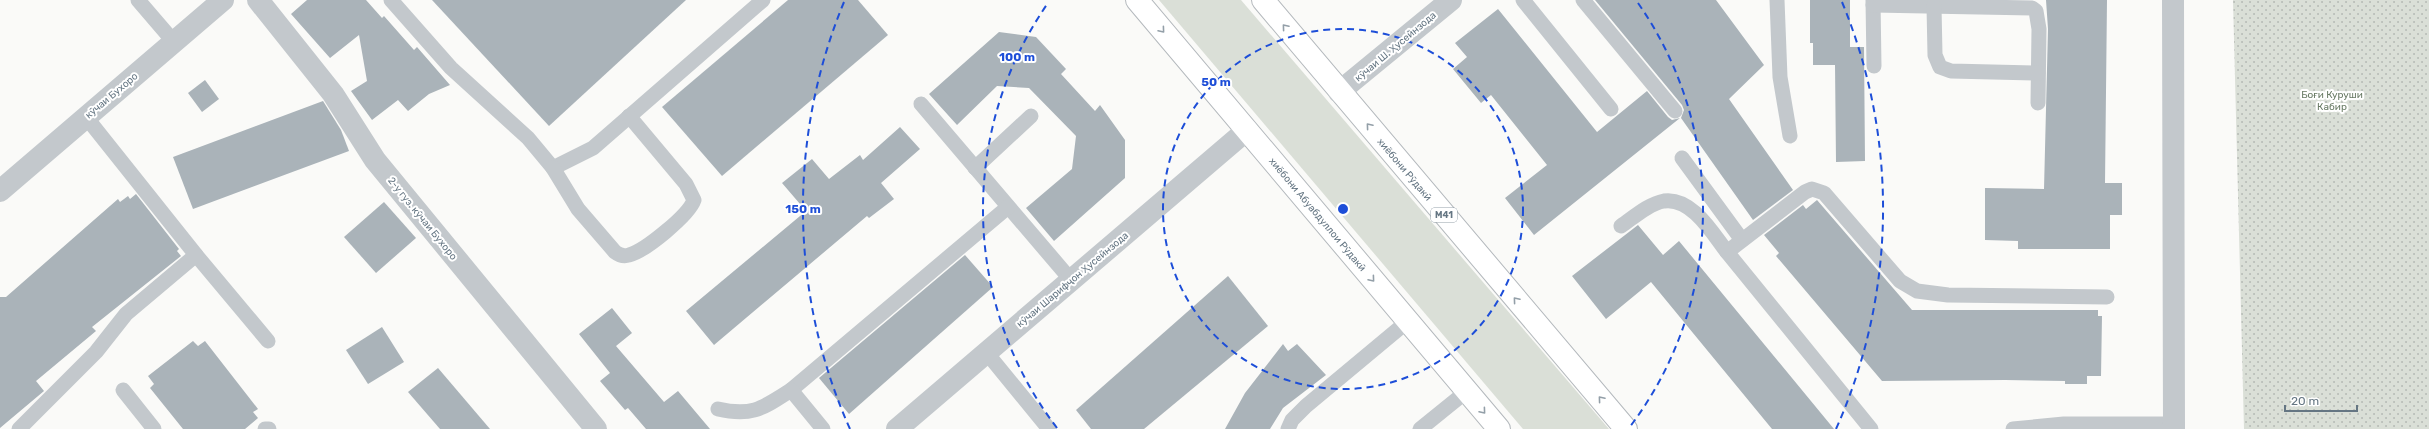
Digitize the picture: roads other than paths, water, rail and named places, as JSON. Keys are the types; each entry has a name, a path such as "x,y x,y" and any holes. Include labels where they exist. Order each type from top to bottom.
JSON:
{"highway":[{"name":"хиёбони Абуабдуллои Рӯдакӣ","path":"1137,0 1499,429"},
{"name":"хиёбони Рӯдакӣ","path":"1262,0 1626,429"}],"street":[{"name":"кӯчаи Бухоро","path":"0,191 223,0"},
{"name":"2-у гуз. кӯчаи Бухоро","path":"258,0 333,94 375,160 593,428"},
{"name":"кӯчаи Ш. Ҳусейнзода","path":"1339,92 1450,0"},
{"path":"2173,0 2174,427"},
{"name":"кӯчаи Шарифҷон Ҳусейнзода","path":"897,429 1247,130"}],"lane":[{"path":"138,0 174,42"},
{"path":"391,0 451,68 528,138 553,168 578,209 620,256 628,256 638,251 687,212 694,200 686,184 629,116"},
{"path":"553,168 593,148 763,0"},
{"path":"1523,0 1611,109"},
{"path":"1583,0 1675,111"},
{"path":"1777,0 1780,77 1790,136"},
{"path":"1874,66 1873,3 2032,8 2036,12 2039,29 2038,103"},
{"path":"1934,6 1935,56 1940,67 1951,71 2038,73"},
{"path":"921,104 1071,280"},
{"path":"975,168 1031,116"},
{"path":"86,117 268,341"},
{"path":"1682,158 1742,240"},
{"path":"1727,252 1805,192 1818,190 1824,193 1900,281 1917,291 1948,295 2107,297"},
{"path":"1621,226 1655,205 1673,201 1688,208 1696,214 1871,429"},
{"path":"718,409 735,413 752,412 761,409 791,390 1008,207"},
{"path":"19,429 96,352 126,314 196,254"},
{"path":"1288,429 1292,420 1306,406 1408,321"},
{"path":"986,352 1050,429"},
{"path":"123,390 154,429"},
{"path":"791,390 823,429"},
{"path":"1420,429 1466,391"},
{"path":"2013,429 2174,427"}],"park label":[{"name":"Боғи Куруши Кабир","path":"2332,100"}]}
